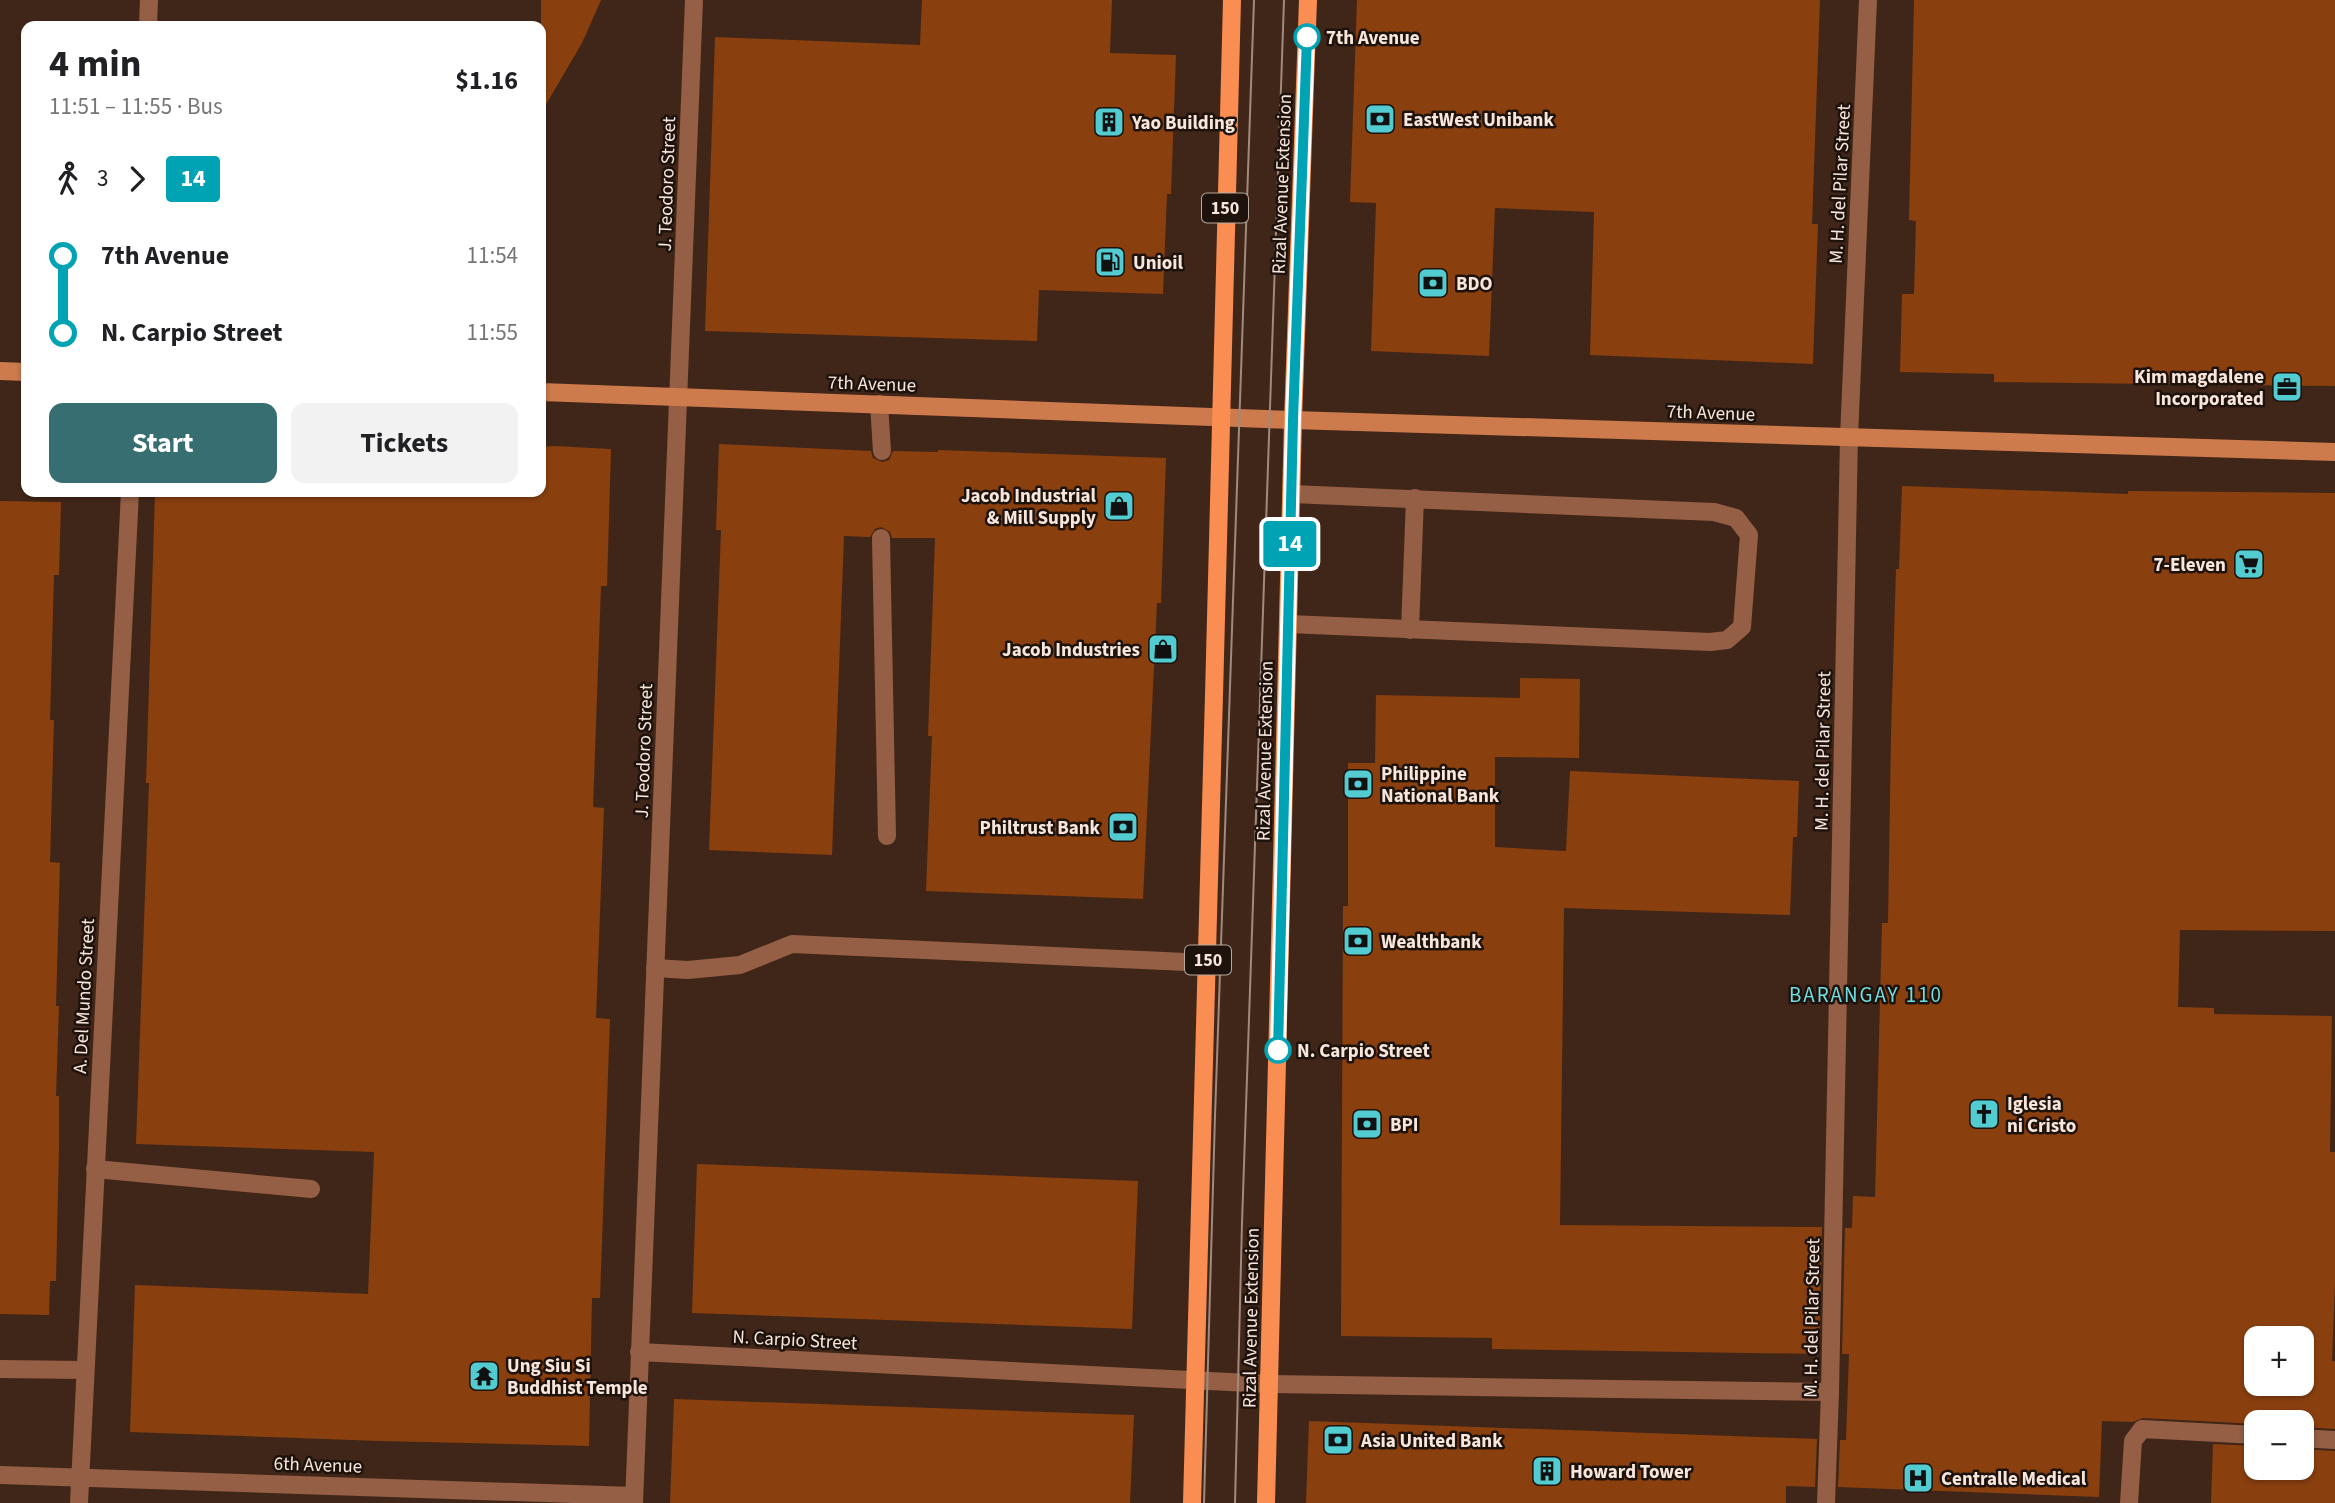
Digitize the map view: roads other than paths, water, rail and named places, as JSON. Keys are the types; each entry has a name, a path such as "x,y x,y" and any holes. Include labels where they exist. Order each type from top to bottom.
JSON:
{"main road":[{"name":"150","path":"1192,1503 1232,0"},
{"name":"Rizal Avenue Extension","path":"1266,1503 1293,420 1308,0"}],"street":[{"path":"148,21 149,0"},
{"name":"J. Teodoro Street","path":"634,1500 694,0"},
{"name":"M. H. del Pilar Street","path":"1826,1503 1849,437 1868,0"},
{"path":"0,371 21,372"},
{"name":"7th Avenue","path":"546,391 1293,420 2335,452"},
{"path":"879,404 882,451"},
{"path":"1289,624 1710,642 1727,640 1742,627 1749,535 1736,518 1714,512 1292,494"},
{"name":"A. Del Mundo Street","path":"79,1503 130,497"},
{"path":"1410,630 1415,498"},
{"path":"881,538 887,836"},
{"path":"655,968 688,970 740,965 792,944 1208,963"},
{"path":"95,1169 311,1189"},
{"name":"N. Carpio Street","path":"639,1352 1269,1384 1830,1392"},
{"path":"0,1368 85,1370"},
{"path":"2129,1503 2133,1441 2142,1429 2244,1434"},
{"path":"2314,1439 2334,1440"},
{"name":"6th Avenue","path":"0,1475 634,1500"}],"tram line":[{"path":"1204,1503 1254,0"},
{"path":"1235,1503 1242,1223 1284,0"}],"place":[{"name":"7th Avenue","path":"1307,37"},
{"name":"EastWest Unibank","path":"1380,119"},
{"name":"Yao Building","path":"1109,122"},
{"name":"Unioil","path":"1110,262"},
{"name":"BDO","path":"1433,283"},
{"name":"Kim magdalene Incorporated","path":"2287,387"},
{"name":"Jacob Industrial & Mill Supply","path":"1119,506"},
{"name":"7-Eleven","path":"2249,564"},
{"name":"Jacob Industries","path":"1163,649"},
{"name":"Philippine National Bank","path":"1358,784"},
{"name":"Philtrust Bank","path":"1123,827"},
{"name":"Wealthbank","path":"1358,941"},
{"name":"N. Carpio Street","path":"1278,1050"},
{"name":"Iglesia ni Cristo","path":"1984,1114"},
{"name":"BPI","path":"1367,1124"},
{"name":"Ung Siu Si Buddhist Temple","path":"484,1376"},
{"name":"Asia United Bank","path":"1338,1440"},
{"name":"Howard Tower","path":"1547,1471"},
{"name":"Centralle Medical","path":"1918,1478"}],"district":[{"name":"BARANGAY 110","path":"1866,995"}]}
